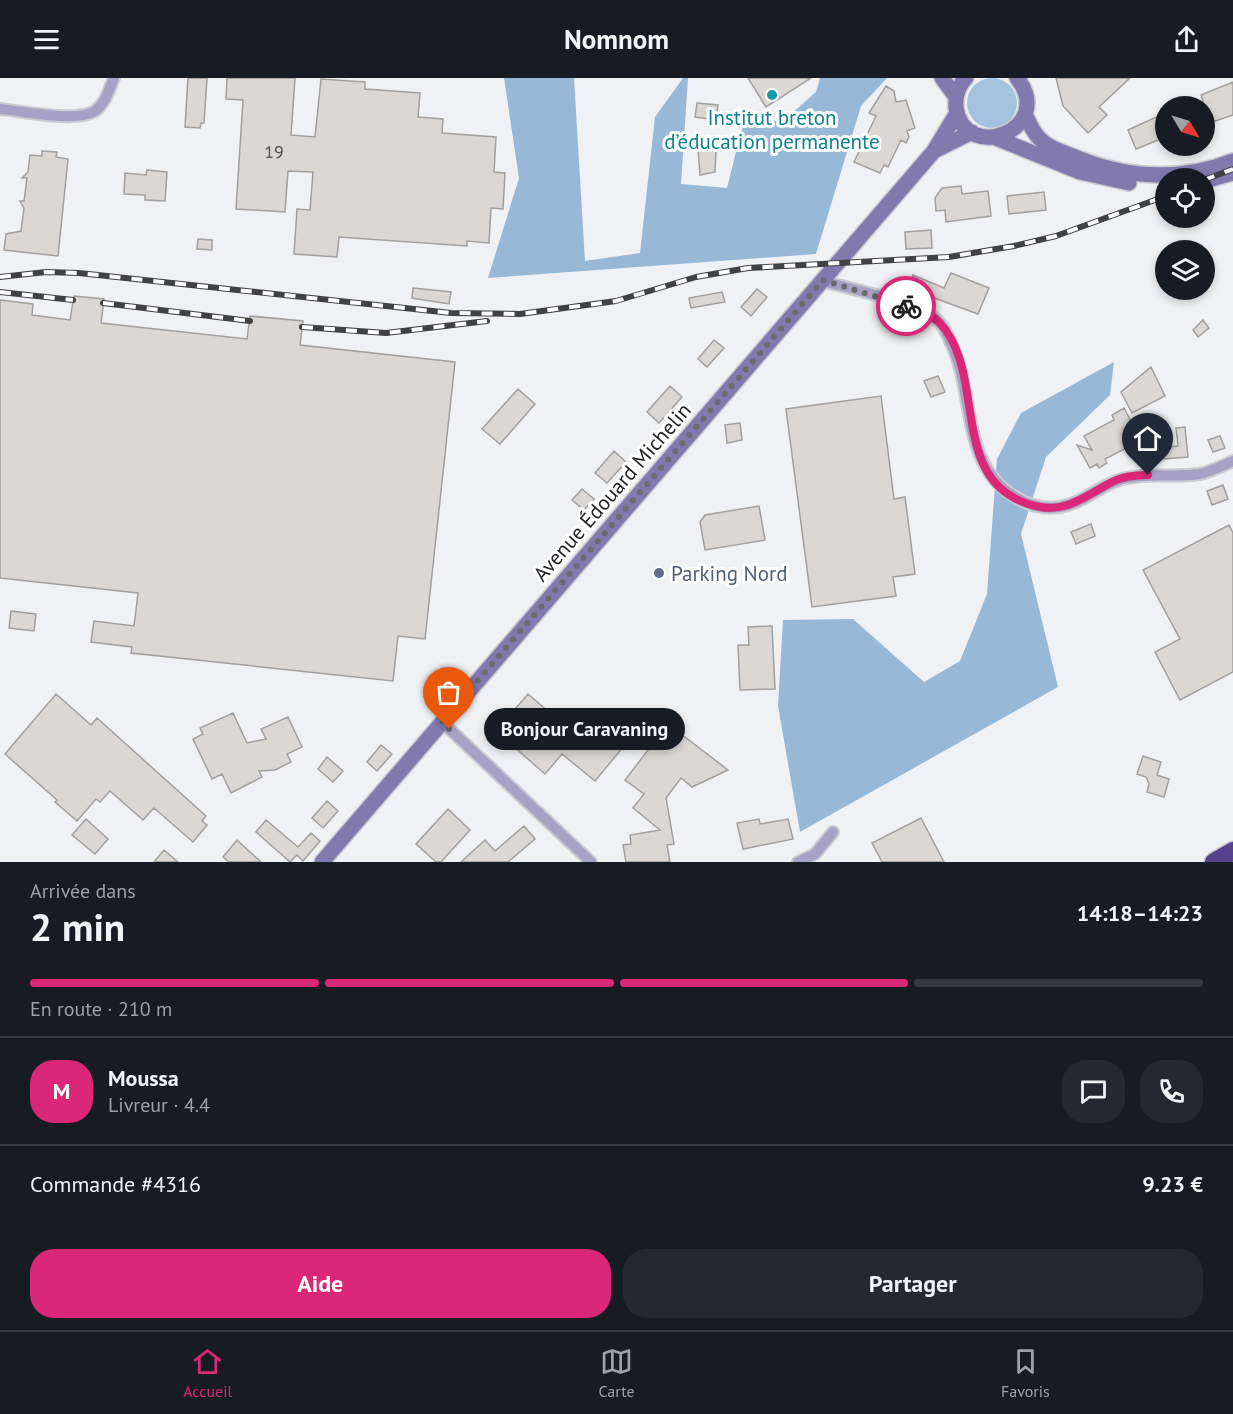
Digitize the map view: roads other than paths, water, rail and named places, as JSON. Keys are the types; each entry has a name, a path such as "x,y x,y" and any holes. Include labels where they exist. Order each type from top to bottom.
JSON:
{"highway":[{"path":"1214,862 1233,851"}],"main road":[{"path":"942,78 957,105 963,124 972,132 996,138 1080,172 1126,183 1155,185"},
{"name":"Avenue Édouard Michelin","path":"322,862 934,151 957,105 966,78"},
{"path":"1021,80 1026,94 1025,114 1034,133 1047,145 1119,171 1152,177 1207,170 1233,161"},
{"path":"996,138 1014,130 1025,114"},
{"name":"Avenue Édouard Michelin","path":"934,151 972,132"},
{"path":"1215,178 1233,172"}],"street":[{"path":"0,109 74,117 94,111 105,100 114,78"},
{"path":"823,280 922,310 939,321 957,353 962,370 978,456 1004,491 1020,500 1041,507 1058,507 1076,503 1114,481 1134,475 1199,474 1233,461"},
{"path":"442,722 591,862"},
{"path":"798,862 815,854 833,832"}],"railway":[{"path":"1215,176 1233,169"},
{"path":"0,277 46,272 79,273 451,313 520,314 616,301 696,277 748,268 949,257 1014,246 1056,236 1155,200"},
{"path":"0,292 73,300"},
{"path":"103,303 250,321"},
{"path":"302,327 386,333 487,321"}],"place":[{"name":"Institut breton d’éducation permanente","path":"772,95"},
{"name":"Parking Nord","path":"659,573"},
{"name":"Bonjour Caravaning","path":"449,729"}]}
